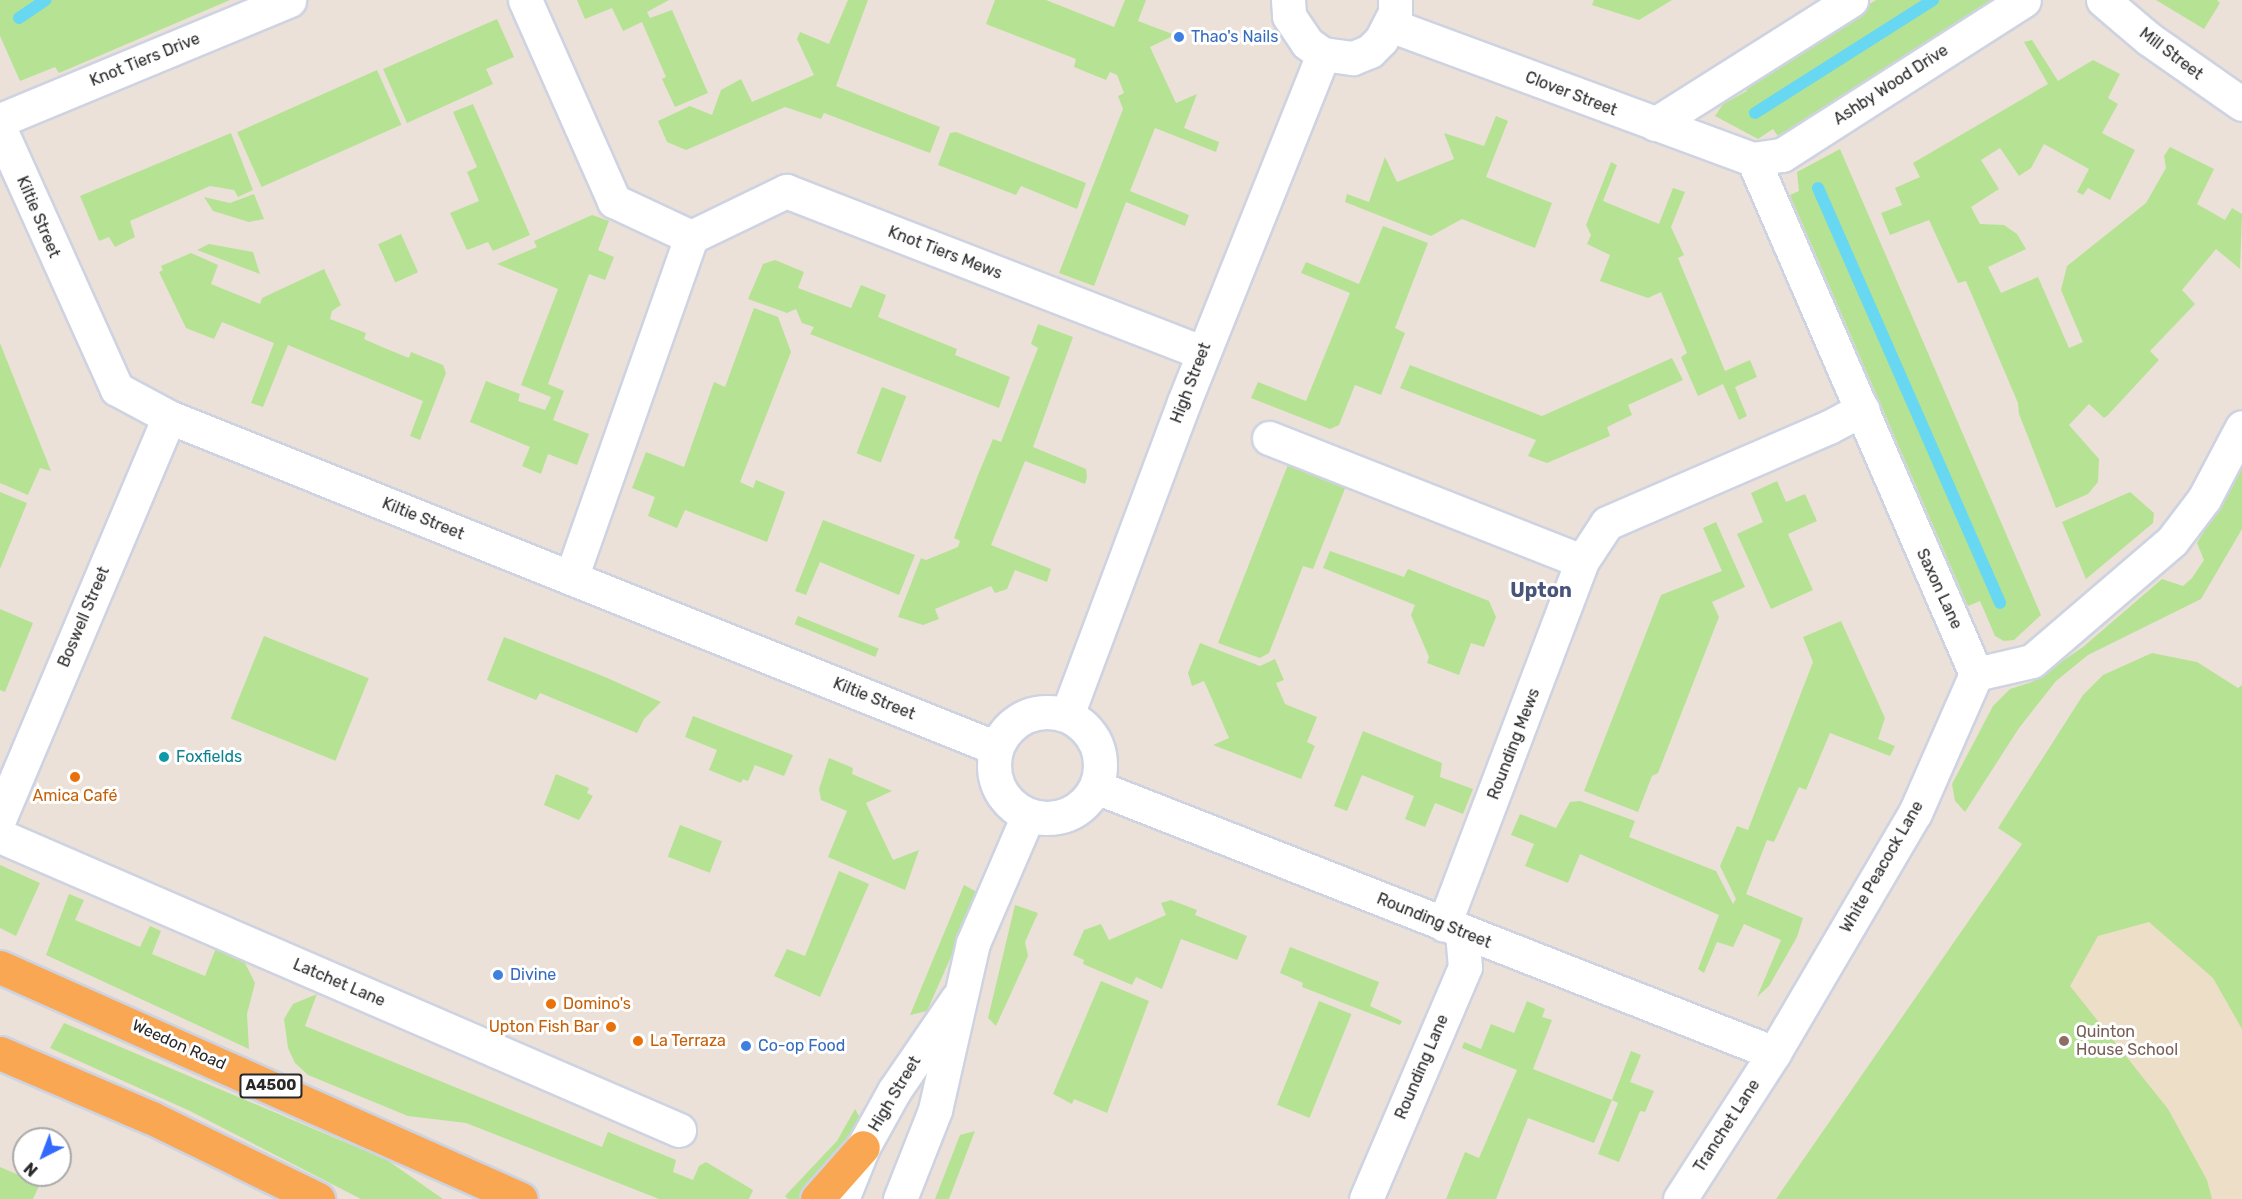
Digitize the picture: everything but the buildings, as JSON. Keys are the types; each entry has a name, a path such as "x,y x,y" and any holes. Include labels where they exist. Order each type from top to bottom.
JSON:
{"highway":[{"name":"Weedon Road","path":"0,967 521,1199"},
{"path":"0,1053 222,1152 318,1199"},
{"path":"817,1199 863,1147"},
{"path":"222,1152 280,1199"}],"street":[{"name":"Knot Tiers Drive","path":"0,120 289,0"},
{"path":"525,0 614,201 691,237 570,578"},
{"path":"1288,0 1296,30 1323,54 1353,58 1370,51 1393,13"},
{"path":"1655,124 1851,0"},
{"name":"Ashby Wood Drive","path":"1753,159 1782,155 2024,0"},
{"name":"Mill Street","path":"2103,0 2149,39 2242,104"},
{"name":"Clover Street","path":"1393,13 1655,124 1753,159"},
{"name":"High Street","path":"1067,715 1203,353 1323,54"},
{"name":"Kiltie Street","path":"0,129 117,388 169,417 996,748"},
{"name":"Saxon Lane","path":"1753,159 1976,674"},
{"name":"Knot Tiers Mews","path":"691,237 786,191 1203,353"},
{"name":"Rounding Mews","path":"1453,929 1582,561 1607,523 1829,427 1863,409"},
{"name":"Boswell Street","path":"0,817 169,417"},
{"path":"1976,674 2032,661 2172,541 2204,499 2242,427"},
{"path":"1269,438 1582,561"},
{"name":"White Peacock Lane","path":"1774,1053 1915,813 1976,674"},
{"path":"1032,713 1067,715 1093,737 1099,753 1096,787 1075,811 1052,818 1028,815 1003,795 996,781 996,748 1010,727 1032,713"},
{"name":"Rounding Street","path":"1096,787 1453,929 1774,1053"},
{"name":"High Street","path":"900,1199 936,1110 953,1043 960,995 981,921 1028,815"},
{"name":"Latchet Lane","path":"0,836 679,1130"},
{"name":"Rounding Lane","path":"1366,1199 1465,967 1453,929"},
{"name":"High Street","path":"842,1199 863,1147 894,1091 960,995"},
{"name":"Tranchet Lane","path":"1680,1199 1774,1053"}],"shaded area":[{"name":"Quinton House School","path":"2197,662 2238,688 2242,685 2242,1199 1776,1199 2012,858"}],"green space":[{"path":"0,0 230,0 59,73 55,67 20,81 0,36"},
{"path":"577,0 669,0 647,12 650,18 672,10 708,93 675,107 662,79 666,77 642,22 623,31 612,8 585,19"},
{"path":"848,0 868,0 836,86 940,127 930,153 824,113 821,119 785,107 686,150 667,142 658,121 690,106 712,115 721,90 741,79 752,102 814,75 797,39 800,32 829,44"},
{"path":"995,0 1046,0 1114,27 1125,0 1146,0 1138,21 1175,35 1150,47 1176,103 1197,94 1184,128 1219,142 1216,152 1155,128 1130,191 1189,215 1185,226 1126,202 1094,286 1059,273 1123,109 1118,96 1124,93 1117,75 1110,72 1106,80 1074,67 1076,59 986,24"},
{"path":"1594,0 1672,0 1639,20 1592,5"},
{"path":"1876,0 2001,0 1780,139 1773,129 1758,139 1715,116 1723,104 1747,91 1744,83"},
{"path":"2156,0 2217,0 2220,3 2204,29"},
{"path":"497,19 514,57 486,69 493,84 407,123 383,69"},
{"path":"2032,40 2058,81 2093,60 2120,74 2108,98 2118,104 2102,133 2135,150 2110,200 2088,188 2083,195 2077,192 2089,169 2044,144 2031,168 2019,176 2000,148 1981,160 1999,189 1971,207 1980,224 2004,225 2017,234 2026,249 1988,267 2001,293 2038,277 2069,348 2083,342 2061,290 2067,266 2146,203 2166,168 2164,156 2170,147 2214,169 2197,204 2225,220 2232,208 2242,214 2240,269 2216,249 2182,290 2195,304 2150,351 2159,360 2104,418 2089,404 2069,425 2099,459 2098,482 2088,494 2056,508 2019,414 2018,403 1966,281 1958,283 1929,220 1890,235 1881,213 1902,205 1895,188 1920,177 1913,163 2048,84 2024,42"},
{"path":"377,70 401,125 262,187 237,132"},
{"path":"473,104 530,235 493,251 488,242 467,250 450,213 479,201 467,172 477,167 453,112"},
{"path":"1496,116 1508,121 1486,177 1552,203 1535,248 1462,219 1431,236 1345,202 1347,194 1369,202 1385,157 1397,182 1454,159 1444,133 1484,146"},
{"path":"956,132 1086,183 1077,209 1021,186 1016,195 938,165 950,133"},
{"path":"231,133 253,190 238,197 234,190 210,186 130,221 135,237 115,247 109,237 99,241 80,196"},
{"path":"1840,149 2041,615 2014,640 2004,641 1995,636 1980,601 1968,606 1790,195 1799,191 1797,172"},
{"path":"1611,162 1617,165 1603,201 1659,224 1673,188 1685,192 1671,227 1684,255 1678,258 1725,371 1750,360 1757,377 1735,387 1747,416 1739,420 1723,384 1698,396 1681,357 1687,353 1661,292 1648,298 1600,281 1610,255 1587,244 1591,235 1586,225"},
{"path":"254,194 264,219 249,222 213,211 204,197 230,203"},
{"path":"592,215 609,221 598,250 614,257 605,280 589,274 548,384 564,391 553,420 589,434 577,465 548,454 541,474 522,466 530,447 470,422 486,381 520,394 518,401 545,410 551,397 521,385 558,289 497,264 537,247 534,241"},
{"path":"1383,226 1428,243 1395,328 1405,333 1381,395 1355,385 1339,425 1330,429 1251,398 1258,382 1306,401 1350,293 1301,273 1306,262 1359,284"},
{"path":"401,234 418,272 395,283 378,244"},
{"path":"209,244 253,252 260,274 197,250"},
{"path":"191,253 218,265 211,284 260,304 262,298 324,269 341,305 332,311 330,319 366,333 364,339 409,358 411,352 443,365 446,373 420,440 410,436 423,401 288,345 263,407 251,403 274,343 222,322 214,339 186,328 159,272 163,270 161,266"},
{"path":"775,260 804,272 798,288 851,308 861,285 886,295 878,317 957,349 955,355 1010,377 999,408 810,334 814,327 802,323 796,309 787,313 748,299 763,264"},
{"path":"754,308 778,317 791,352 740,482 753,488 756,480 785,492 767,542 685,510 677,528 648,516 655,497 632,488 646,452 684,467 714,382 725,387"},
{"path":"1038,324 1073,337 1033,447 1086,469 1087,477 1085,484 1025,461 991,545 1051,569 1047,582 1015,570 1007,589 995,593 991,586 935,609 939,619 923,625 898,617 921,558 926,560 958,547 960,541 954,538 978,475 993,439 1001,442 1038,348 1031,344"},
{"path":"0,343 51,471 40,468 28,495 0,483"},
{"path":"1672,358 1683,380 1628,405 1632,415 1607,427 1610,436 1547,463 1528,456 1536,440 1400,388 1410,365 1542,416"},
{"path":"882,387 906,396 881,463 857,453"},
{"path":"1291,457 1348,481 1313,569 1303,566 1269,653 1260,658 1218,643"},
{"path":"2242,466 2242,529 2201,599 2088,655 2056,681 2019,728 1965,812 1955,801 1952,784 1993,706 2010,689 2032,682 2083,647 2162,579 2183,586 2192,578 2204,560 2197,543"},
{"path":"1777,481 1786,502 1805,494 1817,521 1788,534 1813,590 1771,609 1737,534 1763,522 1751,493"},
{"path":"0,492 27,503 0,569"},
{"path":"2130,492 2154,513 2153,523 2086,579 2062,522"},
{"path":"823,520 915,555 899,595 820,562 806,595 795,591"},
{"path":"1716,522 1745,587 1712,602 1719,617 1658,773 1652,776 1638,812 1584,791 1661,595 1722,571 1703,528"},
{"path":"1330,551 1404,577 1408,569 1489,601 1496,617 1484,647 1471,643 1459,675 1427,663 1429,657 1411,615 1415,605 1323,568"},
{"path":"0,609 33,623 5,692 0,690"},
{"path":"798,616 879,649 875,657 795,624"},
{"path":"1841,621 1885,718 1878,739 1895,746 1890,756 1830,733 1806,790 1799,787 1774,842 1767,840 1746,894 1803,918 1797,937 1769,986 1757,997 1781,940 1744,924 1733,947 1717,942 1704,973 1698,969 1719,915 1580,854 1568,883 1525,866 1534,844 1511,835 1520,814 1556,828 1570,802 1580,801 1635,821 1629,837 1716,871 1733,904 1736,899 1720,866 1737,826 1748,830 1813,662 1803,637"},
{"path":"264,636 369,678 335,761 231,719"},
{"path":"504,637 661,702 644,719 637,733 540,693 536,700 487,680"},
{"path":"1200,643 1260,666 1275,659 1284,680 1276,683 1285,704 1317,717 1307,742 1315,746 1301,779 1213,745 1229,738 1204,681 1192,686 1188,673"},
{"name":"Quinton House School","path":"2152,653 2197,662 2238,688 2242,685 2242,1029 2213,978 2149,922 2098,936 2070,986 2168,1109 2207,1180 2212,1199 1776,1199 2022,844 1998,828 2083,695 2103,675"},
{"path":"693,716 793,755 784,776 755,765 748,781 743,779 741,783 709,770 717,750 685,737"},
{"path":"1363,731 1442,763 1440,777 1473,789 1463,814 1435,803 1425,827 1405,819 1414,796 1362,775 1347,811 1334,806"},
{"path":"829,758 853,768 852,774 892,791 866,803 893,860 919,850 905,890 828,857 847,811 821,800 819,789"},
{"path":"556,774 589,788 587,793 593,796 579,820 544,805"},
{"path":"680,825 722,841 710,873 668,857"},
{"path":"0,865 40,883 16,936 0,928"},
{"path":"839,871 869,884 820,997 774,976 787,949 805,956"},
{"path":"964,885 977,892 950,959 927,1011 910,1015"},
{"path":"69,894 84,900 75,920 140,947 150,926 161,931 152,954 205,976 216,948 244,961 255,983 247,1014 249,1049 46,955"},
{"path":"1171,900 1197,910 1195,915 1247,936 1237,960 1181,939 1162,989 1136,977 1132,985 1083,964 1084,960 1073,955 1084,930 1101,924 1109,940 1166,915 1161,903"},
{"path":"1015,905 1038,913 1025,942 1028,956 996,1026 988,1018"},
{"path":"1290,947 1379,982 1370,1006 1402,1021 1400,1025 1302,987 1303,983 1280,973"},
{"path":"1101,981 1149,1001 1107,1113 1074,1099 1072,1104 1053,1094"},
{"path":"317,994 305,1026 602,1147 608,1132 676,1160 673,1172 693,1180 699,1166 706,1162 753,1190 749,1199 659,1199 466,1123 408,1116 308,1075 295,1063 288,1048 284,1019 293,1004"},
{"path":"1319,1001 1351,1014 1309,1118 1277,1105"},
{"path":"1527,1001 1545,1009 1542,1017 1552,1020 1533,1069 1612,1100 1594,1143 1528,1118 1496,1199 1446,1199 1465,1152 1479,1158 1517,1070 1462,1048 1464,1042 1481,1049 1491,1024 1514,1033"},
{"path":"64,1023 387,1160 443,1199 361,1199 190,1111 50,1048"},
{"path":"1631,1051 1641,1055 1630,1082 1654,1091 1645,1112 1640,1111 1619,1162 1598,1154 1618,1103 1612,1100"},
{"path":"855,1109 865,1126 803,1199 788,1199 785,1196 837,1141"},
{"path":"975,1131 949,1199 935,1199 960,1135"},
{"path":"0,1167 12,1172 12,1187 39,1187 33,1199 0,1199"}],"waterway":[{"path":"19,18 46,0"},
{"path":"1755,113 1933,0"},
{"path":"1818,188 2000,603"}],"place":[{"name":"Thao's Nails","path":"1179,37"},
{"name":"Foxfields","path":"164,757"},
{"name":"Amica Café","path":"75,777"},
{"name":"Divine","path":"498,975"},
{"name":"Domino's","path":"551,1004"},
{"name":"Upton Fish Bar","path":"611,1027"},
{"name":"La Terraza","path":"638,1041"},
{"name":"Quinton House School","path":"2064,1041"},
{"name":"Co-op Food","path":"746,1046"}],"district":[{"name":"Upton","path":"1541,590"}]}
